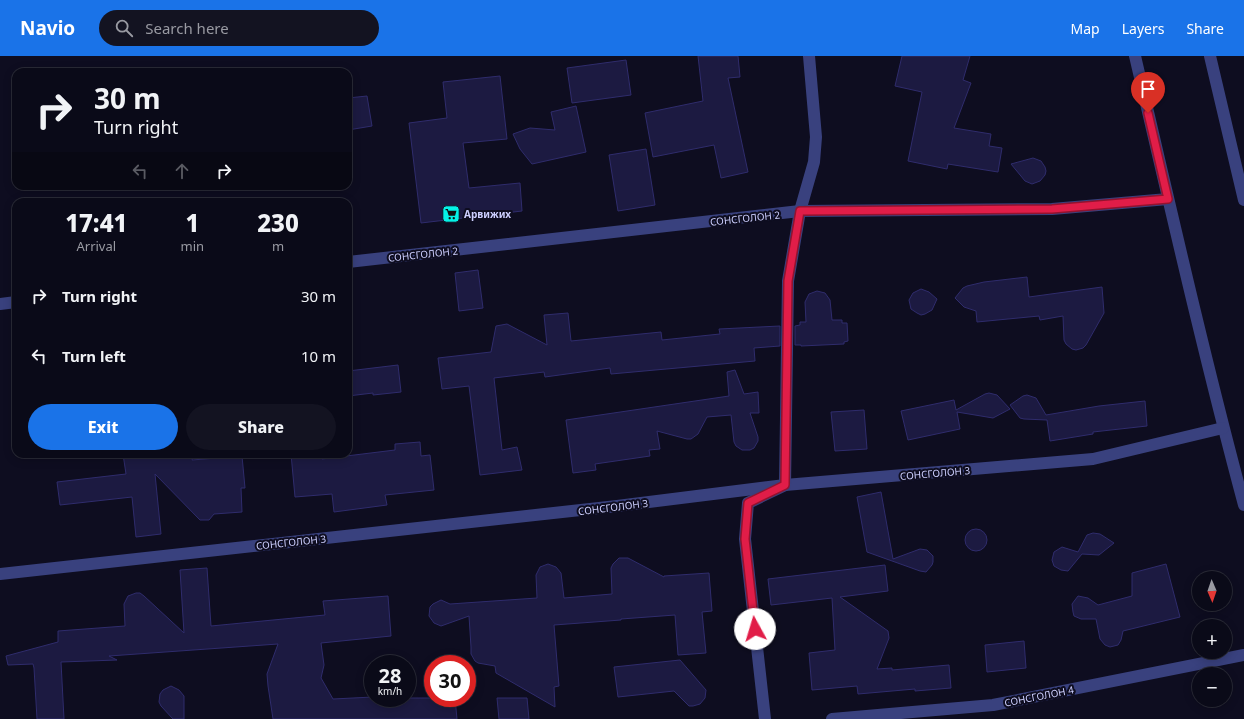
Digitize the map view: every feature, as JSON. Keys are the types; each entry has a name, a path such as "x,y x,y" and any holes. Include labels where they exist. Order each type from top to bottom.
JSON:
{"street":[{"path":"765,719 745,539 748,503 785,485 788,281 800,211 814,162 816,137 809,56"},
{"path":"1135,56 1223,428 1244,504"},
{"path":"1210,56 1244,200"},
{"name":"СОНСГОЛОН 2","path":"352,262 800,211 1052,209 1168,199"},
{"path":"0,304 12,302"},
{"name":"СОНСГОЛОН 3","path":"0,574 617,506 785,485 1093,459 1223,428"},
{"name":"СОНСГОЛОН 4","path":"832,719 993,705 1244,655"}],"building":[{"path":"698,56 738,56 740,77 728,78 748,172 721,178 714,145 653,157 645,113 703,101"},
{"path":"902,56 970,56 963,80 971,83 954,128 991,134 989,146 1002,148 998,172 948,164 947,169 908,161 922,92 895,86"},
{"path":"626,60 631,95 572,103 567,68"},
{"path":"500,76 507,139 463,143 469,188 520,183 522,211 421,223 409,123 447,118 443,82"},
{"path":"367,96 372,126 352,129 352,98"},
{"path":"576,106 586,152 532,164 520,149 513,134 530,128 555,130 551,112"},
{"path":"646,149 655,205 618,211 609,155"},
{"path":"1033,158 1041,161 1046,171 1045,175 1040,181 1032,184 1025,181 1011,164"},
{"path":"478,270 483,308 459,311 455,273"},
{"path":"1027,277 1029,297 1102,287 1104,313 1083,348 1076,350 1072,349 1066,344 1064,340 1063,316 1040,320 1039,316 977,322 976,311 964,307 955,298 963,288 967,286 984,282"},
{"path":"921,289 929,292 937,299 932,310 921,315 911,309 909,300 913,293"},
{"path":"817,291 825,293 830,300 832,320 842,320 842,323 847,323 848,341 844,342 844,344 795,345 795,326 800,325 800,322 806,322 805,302 809,294"},
{"path":"568,313 571,341 661,332 662,340 720,334 719,329 780,326 780,346 754,348 755,361 611,374 610,368 545,377 544,372 494,378 502,450 517,447 522,470 480,475 469,386 442,389 438,358 491,352 496,326 507,324 547,345 544,315"},
{"path":"398,365 401,392 352,396 352,371"},
{"path":"735,370 744,394 758,392 759,413 750,413 758,437 758,441 754,448 750,450 742,450 736,446 734,442 731,415 707,417 698,434 691,439 657,431 660,449 649,450 650,456 595,464 596,470 573,473 566,420 729,396 727,372"},
{"path":"989,393 997,395 1010,409 993,418 957,412 960,429 908,440 901,411 954,400 956,410"},
{"path":"1027,395 1036,398 1046,415 1099,406 1145,401 1147,426 1093,432 1093,434 1050,441 1047,420 1020,418 1010,405"},
{"path":"864,410 867,449 835,451 831,412"},
{"path":"420,442 421,456 430,455 434,490 385,495 387,505 334,512 332,494 295,497 291,458 352,458 352,455 395,450 395,444"},
{"path":"124,458 193,458 192,460 242,458 245,488 241,488 242,512 214,514 209,520 200,520 155,474 161,534 136,537 132,497 60,505 57,482 126,474"},
{"path":"881,492 893,559 920,549 927,550 933,556 933,562 926,572 867,552 857,497"},
{"path":"976,529 984,532 987,540 984,548 976,551 968,548 965,540 968,532"},
{"path":"1093,533 1100,534 1114,543 1099,555 1082,554 1068,571 1061,570 1054,566 1052,560 1054,552 1062,547 1078,552 1087,535"},
{"path":"619,558 628,558 664,577 709,573 712,611 702,612 706,653 678,655 675,615 554,625 559,686 554,687 555,707 496,673 495,666 476,662 476,655 471,654 469,616 441,626 434,623 429,616 430,607 441,600 450,604 537,598 536,575 540,567 548,564 556,567 561,573 564,598 612,594 611,568"},
{"path":"1166,564 1180,617 1123,631 1118,645 1110,647 1105,645 1100,639 1096,619 1081,619 1074,616 1072,604 1078,596 1088,598 1098,605 1132,596 1132,573"},
{"path":"885,565 888,591 840,597 888,631 889,638 877,669 892,668 892,670 949,665 951,688 915,691 915,689 858,694 857,686 812,690 809,653 835,650 832,598 771,605 768,579"},
{"path":"207,568 211,626 325,615 323,601 388,596 391,636 321,643 324,665 321,678 333,699 364,697 364,707 416,707 416,698 424,698 424,707 456,707 457,719 273,719 267,674 278,644 109,656 117,660 61,662 64,719 37,719 33,664 8,665 6,656 58,642 58,631 125,626 124,604 128,596 136,593 140,593 144,596 184,633 180,570"},
{"path":"1024,641 1026,668 987,672 985,645"},
{"path":"680,660 706,690 705,698 700,704 689,706 674,691 618,697 614,667"},
{"path":"171,686 179,690 184,696 184,719 173,719 159,702 160,694 163,690"},
{"path":"497,698 527,698 529,719 499,719"}],"place":[{"name":"Арвижих","path":"451,214"}],"route":[{"path":"755,629 745,539 748,503 785,485 788,281 800,211 1052,209 1168,199 1148,113"}]}
